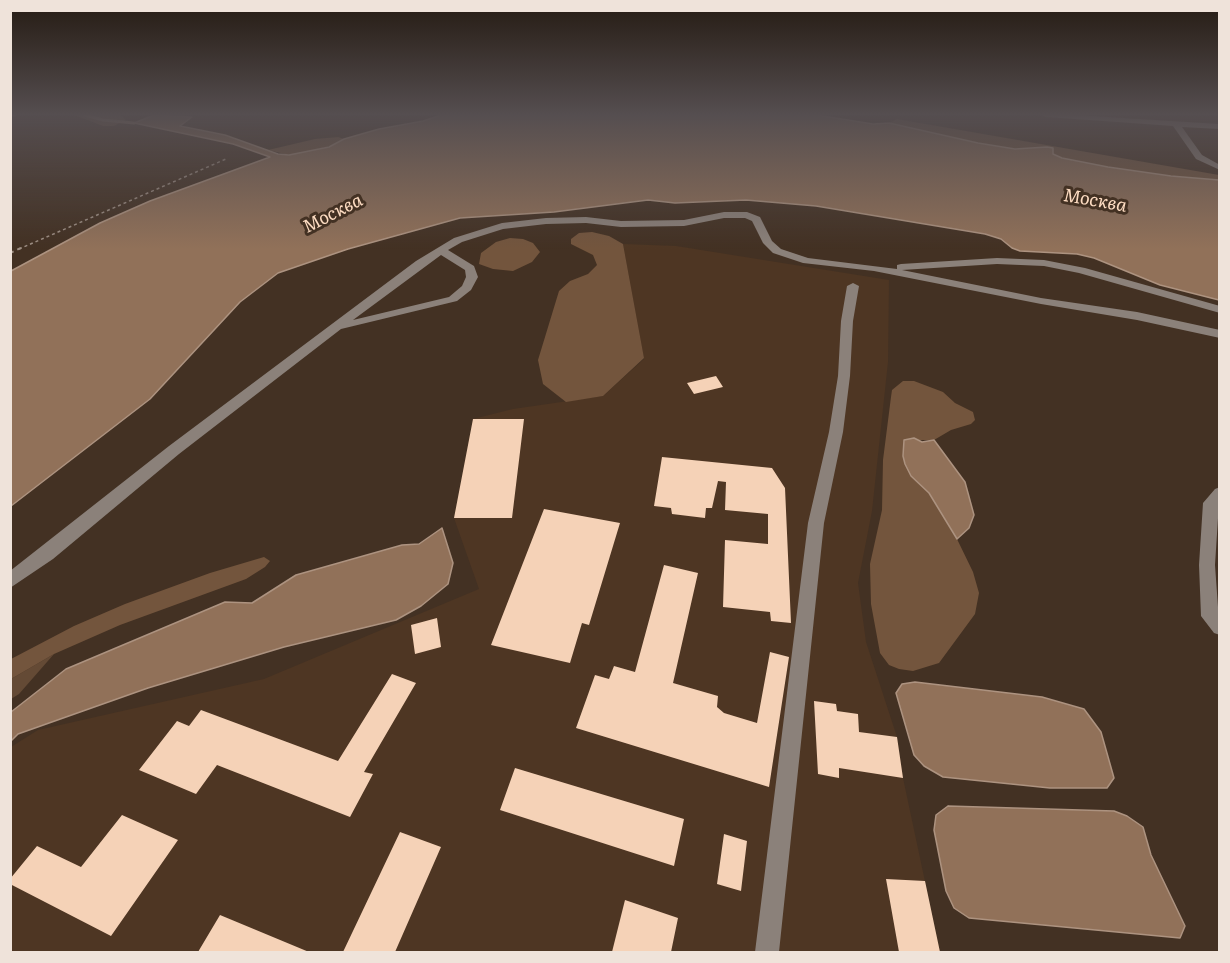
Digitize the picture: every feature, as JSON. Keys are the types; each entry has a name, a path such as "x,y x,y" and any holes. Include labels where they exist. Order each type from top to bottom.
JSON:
{"street":[{"path":"1204,160 1218,168"},
{"path":"10,581 47,554 174,450 440,250 502,226 586,220 621,224 684,223 737,213 756,219 768,243 777,251 842,267 874,268 997,261 1044,263 1081,270 1220,310"},
{"path":"337,327 430,306 453,298 467,288 472,277 470,268 440,250"},
{"path":"874,268 1041,301 1137,316 1220,334"},
{"path":"767,952 816,523 836,432 844,376 847,321 853,286"},
{"path":"1220,493 1211,502 1207,565 1210,616 1220,627"}],"path":[{"path":"10,253 224,160"}],"shaded area":[{"path":"1072,160 1132,160 1219,175 1219,180 1171,176"},
{"path":"592,232 609,236 623,244 644,358 603,396 566,402 543,384 538,360 559,291 570,281 588,274 597,265 593,255 571,244 571,239 579,233"},
{"path":"510,238 533,243 540,252 532,262 513,271 493,269 479,264 481,253 496,242"},
{"path":"623,244 676,246 889,280 888,362 872,511 858,583 866,642 897,737 903,778 940,952 11,952 11,747 38,730 264,679 479,589 454,518 473,419 513,409 603,396 644,359"},
{"path":"903,381 914,381 943,392 955,403 973,412 975,420 971,424 951,430 934,440 904,440 903,456 911,476 929,493 957,539 973,572 979,593 975,614 939,663 913,671 889,665 880,653 871,604 870,564 882,510 883,460 892,390"},
{"path":"264,557 270,561 246,579 120,625 54,654 11,679 11,659 74,626 125,604 210,573"},
{"path":"54,654 19,694 11,699 11,679"}],"water":[{"name":"Москва","path":"262,160 1072,160 1171,176 1219,180 1219,300 1160,285 1094,258 1077,254 1020,251 1001,239 985,234 816,206 746,200 675,203 648,200 554,212 460,218 348,249 278,273 240,302 150,399 11,506 11,271 100,223 150,201"},
{"path":"914,438 922,442 934,440 965,482 974,515 969,528 957,539 929,493 911,476 905,464 904,440"},
{"path":"442,528 453,563 448,584 421,606 396,620 284,647 148,688 18,734 11,741 11,712 66,669 225,602 252,603 296,575 402,545 419,544"},
{"path":"915,682 1042,697 1084,709 1101,732 1114,778 1107,788 1050,788 943,777 924,766 914,755 896,693 902,684"},
{"path":"948,806 1114,811 1127,816 1143,827 1151,855 1185,926 1180,938 969,918 954,908 946,891 934,830 936,815"}],"building":[{"path":"716,376 723,387 694,394 687,383"},
{"path":"473,419 524,419 512,518 454,518"},
{"path":"662,457 772,468 785,488 791,623 771,621 770,612 723,607 725,540 768,544 768,514 725,510 726,482 718,481 712,508 706,508 705,518 672,514 671,508 654,506"},
{"path":"544,509 620,523 589,625 582,623 570,663 491,645"},
{"path":"664,565 698,573 673,683 718,696 717,707 724,713 757,723 770,652 789,657 769,787 576,728 595,675 609,679 614,666 635,672"},
{"path":"437,618 441,647 415,654 411,625"},
{"path":"392,674 416,683 364,772 373,774 350,817 217,765 196,794 139,770 177,721 189,726 201,710 338,761"},
{"path":"814,701 836,704 837,711 858,714 859,732 897,737 903,778 839,768 839,778 818,774"},
{"path":"515,768 684,819 674,866 500,810"},
{"path":"122,815 178,840 111,936 10,884 10,879 37,846 81,867"},
{"path":"400,832 441,847 395,952 343,952"},
{"path":"724,834 747,841 741,891 717,884"},
{"path":"886,879 925,881 940,952 899,952"},
{"path":"625,900 678,918 671,952 612,952"},
{"path":"220,915 309,952 198,952"}]}
